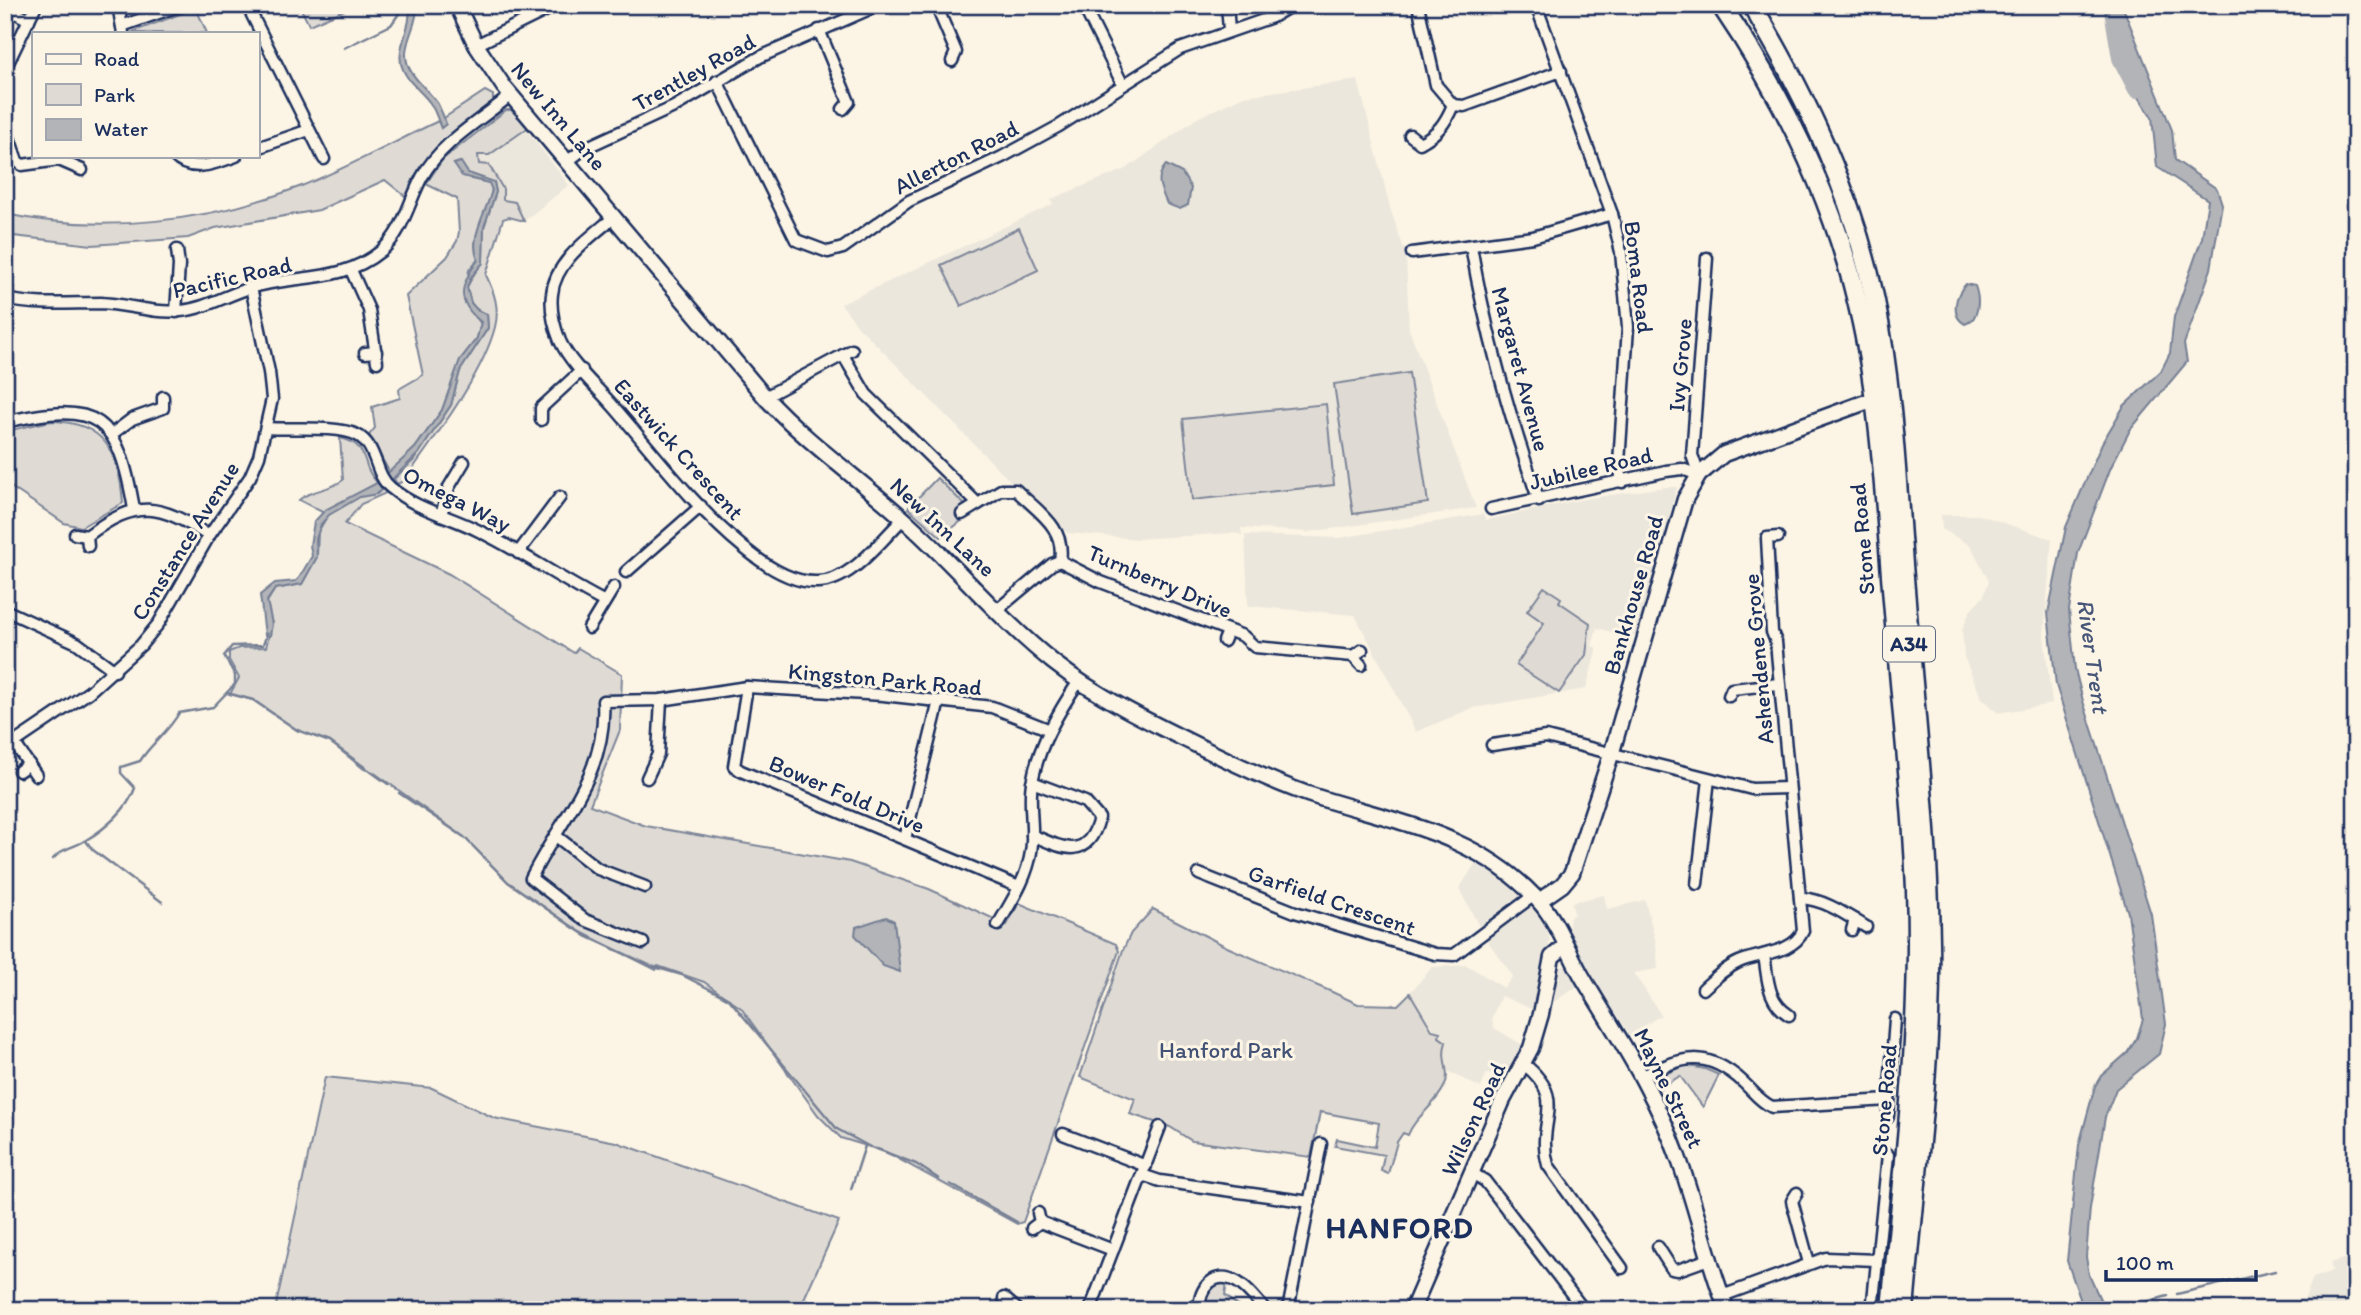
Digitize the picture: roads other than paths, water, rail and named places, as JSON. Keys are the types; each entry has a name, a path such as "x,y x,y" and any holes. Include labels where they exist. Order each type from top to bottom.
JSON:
{"highway":[{"name":"Stone Road","path":"1721,5 1785,110 1825,198 1858,304 1881,396"},
{"name":"Stone Road","path":"1752,5 1802,94 1850,207 1875,300 1919,863 1930,942 1928,1021 1904,1310"},
{"name":"Stone Road","path":"1891,1310 1915,1026 1919,863"}],"street":[{"path":"5,69 36,5"},
{"path":"118,5 122,29 181,5"},
{"path":"247,5 324,159"},
{"name":"New Inn Lane","path":"457,5 476,45 511,95 765,397 805,438 904,518 1030,642 1079,681 1220,756 1314,797 1406,821 1455,839 1503,868 1536,899"},
{"path":"476,45 556,5"},
{"name":"Trentley Road","path":"568,161 584,148 674,107 760,57 879,5"},
{"path":"936,5 958,56"},
{"path":"1083,5 1123,85"},
{"path":"1227,5 1230,30"},
{"name":"Allerton Road","path":"717,81 796,240 828,252 842,248 909,201 1002,157 1180,49 1272,17 1293,5"},
{"path":"1418,5 1436,85 1453,105 1464,106 1561,71"},
{"name":"Boma Road","path":"1536,5 1612,214 1621,253 1628,327 1619,463 1622,482"},
{"path":"5,7 29,20"},
{"path":"819,30 850,105"},
{"name":"Pacific Road","path":"5,299 41,304 100,303 176,312 210,304 251,288 351,270 381,250 397,231 422,177 435,159 511,95"},
{"path":"1410,135 1420,148 1440,130 1453,105"},
{"path":"5,125 17,160 22,165 59,160 82,170"},
{"path":"259,147 309,130"},
{"path":"176,158 182,163 197,166 228,158"},
{"path":"1412,253 1533,237 1612,214"},
{"name":"Eastwick Crescent","path":"614,217 559,271 552,292 552,316 561,343 582,370 701,506 743,548 771,568 813,583 840,576 904,518"},
{"name":"Margaret Avenue","path":"1471,246 1484,321 1500,383 1539,500"},
{"path":"176,312 177,250"},
{"name":"Ivy Grove","path":"1699,475 1692,455 1707,258"},
{"path":"351,270 369,310 373,356"},
{"name":"Constance Avenue","path":"9,745 115,671 159,623 209,536 250,477 267,428 272,399 251,288"},
{"path":"765,397 847,353 866,394 978,504"},
{"path":"541,420 536,408 582,370"},
{"name":"Bankhouse Road","path":"1536,899 1562,886 1573,873 1611,755 1685,499 1699,475 1724,454 1881,396"},
{"path":"112,434 132,419 166,406"},
{"path":"5,422 49,412 87,416 112,434 127,467 134,509"},
{"name":"Omega Way","path":"267,428 344,430 359,436 368,444 389,487 422,508 478,530 603,601"},
{"path":"441,515 449,486 463,474 464,462"},
{"name":"Jubilee Road","path":"1491,509 1674,470 1699,475"},
{"path":"962,514 1000,490 1016,491 1057,530 1063,546 1060,561"},
{"path":"517,553 548,506 560,497"},
{"path":"626,572 701,506"},
{"path":"75,534 87,541 109,519 134,509 163,510 209,536"},
{"name":"Ashendene Grove","path":"1764,955 1793,944 1800,938 1804,921 1776,642 1772,632 1767,538 1778,537"},
{"name":"Turnberry Drive","path":"997,610 1052,564 1060,561 1101,582 1243,636 1255,647 1358,653 1361,665"},
{"path":"589,628 603,601 614,587"},
{"path":"7,613 77,643 115,671"},
{"path":"1224,642 1228,631"},
{"path":"998,925 1019,887 1031,853 1032,782 1050,730 1079,681"},
{"path":"1729,689 1779,684"},
{"name":"Kingston Park Road","path":"556,836 585,788 599,753 604,723 603,701 661,700 747,687 992,707 1050,730"},
{"name":"Bower Fold Drive","path":"747,687 734,766 1019,887"},
{"path":"647,778 658,754 661,700"},
{"path":"905,839 940,701"},
{"path":"1496,757 1496,744 1546,737 1752,789 1789,788"},
{"path":"9,745 29,764 36,775"},
{"path":"19,771 29,764"},
{"path":"1697,884 1709,779"},
{"path":"1032,782 1085,802 1099,818 1091,837 1079,848 1068,850 1032,835"},
{"path":"643,943 585,920 531,878 544,851 556,836 598,869 645,887"},
{"name":"Garfield Crescent","path":"1199,874 1295,912 1436,954 1454,955 1536,899"},
{"path":"1800,898 1813,898 1854,925 1866,927"},
{"name":"Mayne Street","path":"1536,899 1555,924 1565,946 1643,1076 1678,1154 1725,1303"},
{"name":"Wilson Road","path":"1414,1309 1503,1100 1524,1064 1541,1014 1550,962 1565,946"},
{"path":"1703,989 1720,973 1740,961 1764,955 1770,994 1775,1004 1789,1015"},
{"path":"1888,1116 1895,1019"},
{"path":"1643,1076 1687,1057 1709,1060 1731,1071 1762,1102 1772,1107 1889,1100"},
{"path":"1524,1064 1540,1077 1550,1103 1544,1150 1548,1165 1622,1268"},
{"path":"1090,1310 1160,1127"},
{"path":"1063,1134 1144,1170 1160,1181 1310,1202"},
{"path":"1288,1310 1321,1144"},
{"path":"1872,1310 1885,1158"},
{"path":"1472,1173 1485,1181 1584,1310"},
{"path":"1791,1197 1809,1263"},
{"path":"1037,1221 1113,1250"},
{"path":"1658,1247 1672,1269 1678,1270 1709,1259"},
{"path":"1725,1303 1809,1263 1842,1258 1877,1260"},
{"path":"1199,1310 1202,1289 1207,1283 1227,1278 1239,1282 1265,1310"},
{"path":"1004,1298 1018,1310"}],"water":[{"path":"409,5 417,5 417,12 407,47 407,61 413,75 438,104 446,124 441,128 432,106 410,81 401,64"},
{"path":"2104,5 2122,5 2172,130 2175,160 2217,189 2222,204 2211,269 2184,344 2187,362 2130,430 2111,467 2078,553 2069,610 2075,669 2083,701 2151,914 2166,1024 2159,1054 2116,1089 2105,1117 2090,1208 2086,1257 2089,1275 2105,1310 2084,1310 2067,1261 2079,1145 2095,1086 2101,1076 2127,1053 2137,1038 2143,1019 2128,913 2056,685 2048,613 2066,527 2102,443 2124,406 2161,371 2170,353 2174,317 2202,238 2208,200 2157,167 2152,117 2135,91"},
{"path":"461,162 468,173 494,182 496,192 484,227 483,263 471,277 467,287 471,303 478,311 487,314 488,328 460,371 451,405 419,453 377,494 360,497 329,515 321,524 316,539 317,557 302,584 275,589 267,601 272,624 270,636 265,635 260,595 275,583 296,581 299,578 312,556 310,545 314,522 325,510 377,483 415,448 442,410 460,360 477,338 481,322 467,306 463,292 464,284 478,260 475,243 492,190 489,183 462,176 454,164"},
{"path":"1166,165 1182,173 1191,188 1188,205 1180,209 1167,204 1161,189 1160,175"},
{"path":"1966,284 1975,286 1978,302 1974,318 1965,324 1957,316 1956,305"},
{"path":"886,917 894,921 900,972 883,966 855,935 856,927"}],"waterway":[{"path":"344,48 391,25 405,5"},
{"name":"River Trent","path":"2112,5 2121,58 2137,89"},
{"path":"53,859 101,830 127,803 135,788 121,773 121,767 140,761 179,713 213,707 235,684 235,675 224,656 232,646 263,645 267,634"},
{"path":"227,693 253,700 297,730 330,742 388,784"},
{"path":"399,793 464,837 508,882 586,936 651,966 682,975 729,999 837,1129 870,1147"},
{"path":"86,841 93,850 162,902"},
{"path":"851,1189 865,1146"},
{"path":"877,1149 916,1164 939,1179"},
{"path":"950,1184 1017,1222"},
{"path":"2177,1294 2275,1271"},
{"path":"2123,1308 2168,1296"}],"district":[{"name":"HANFORD","path":"1400,1228"}],"park label":[{"name":"Hanford Park","path":"1226,1050"}]}
